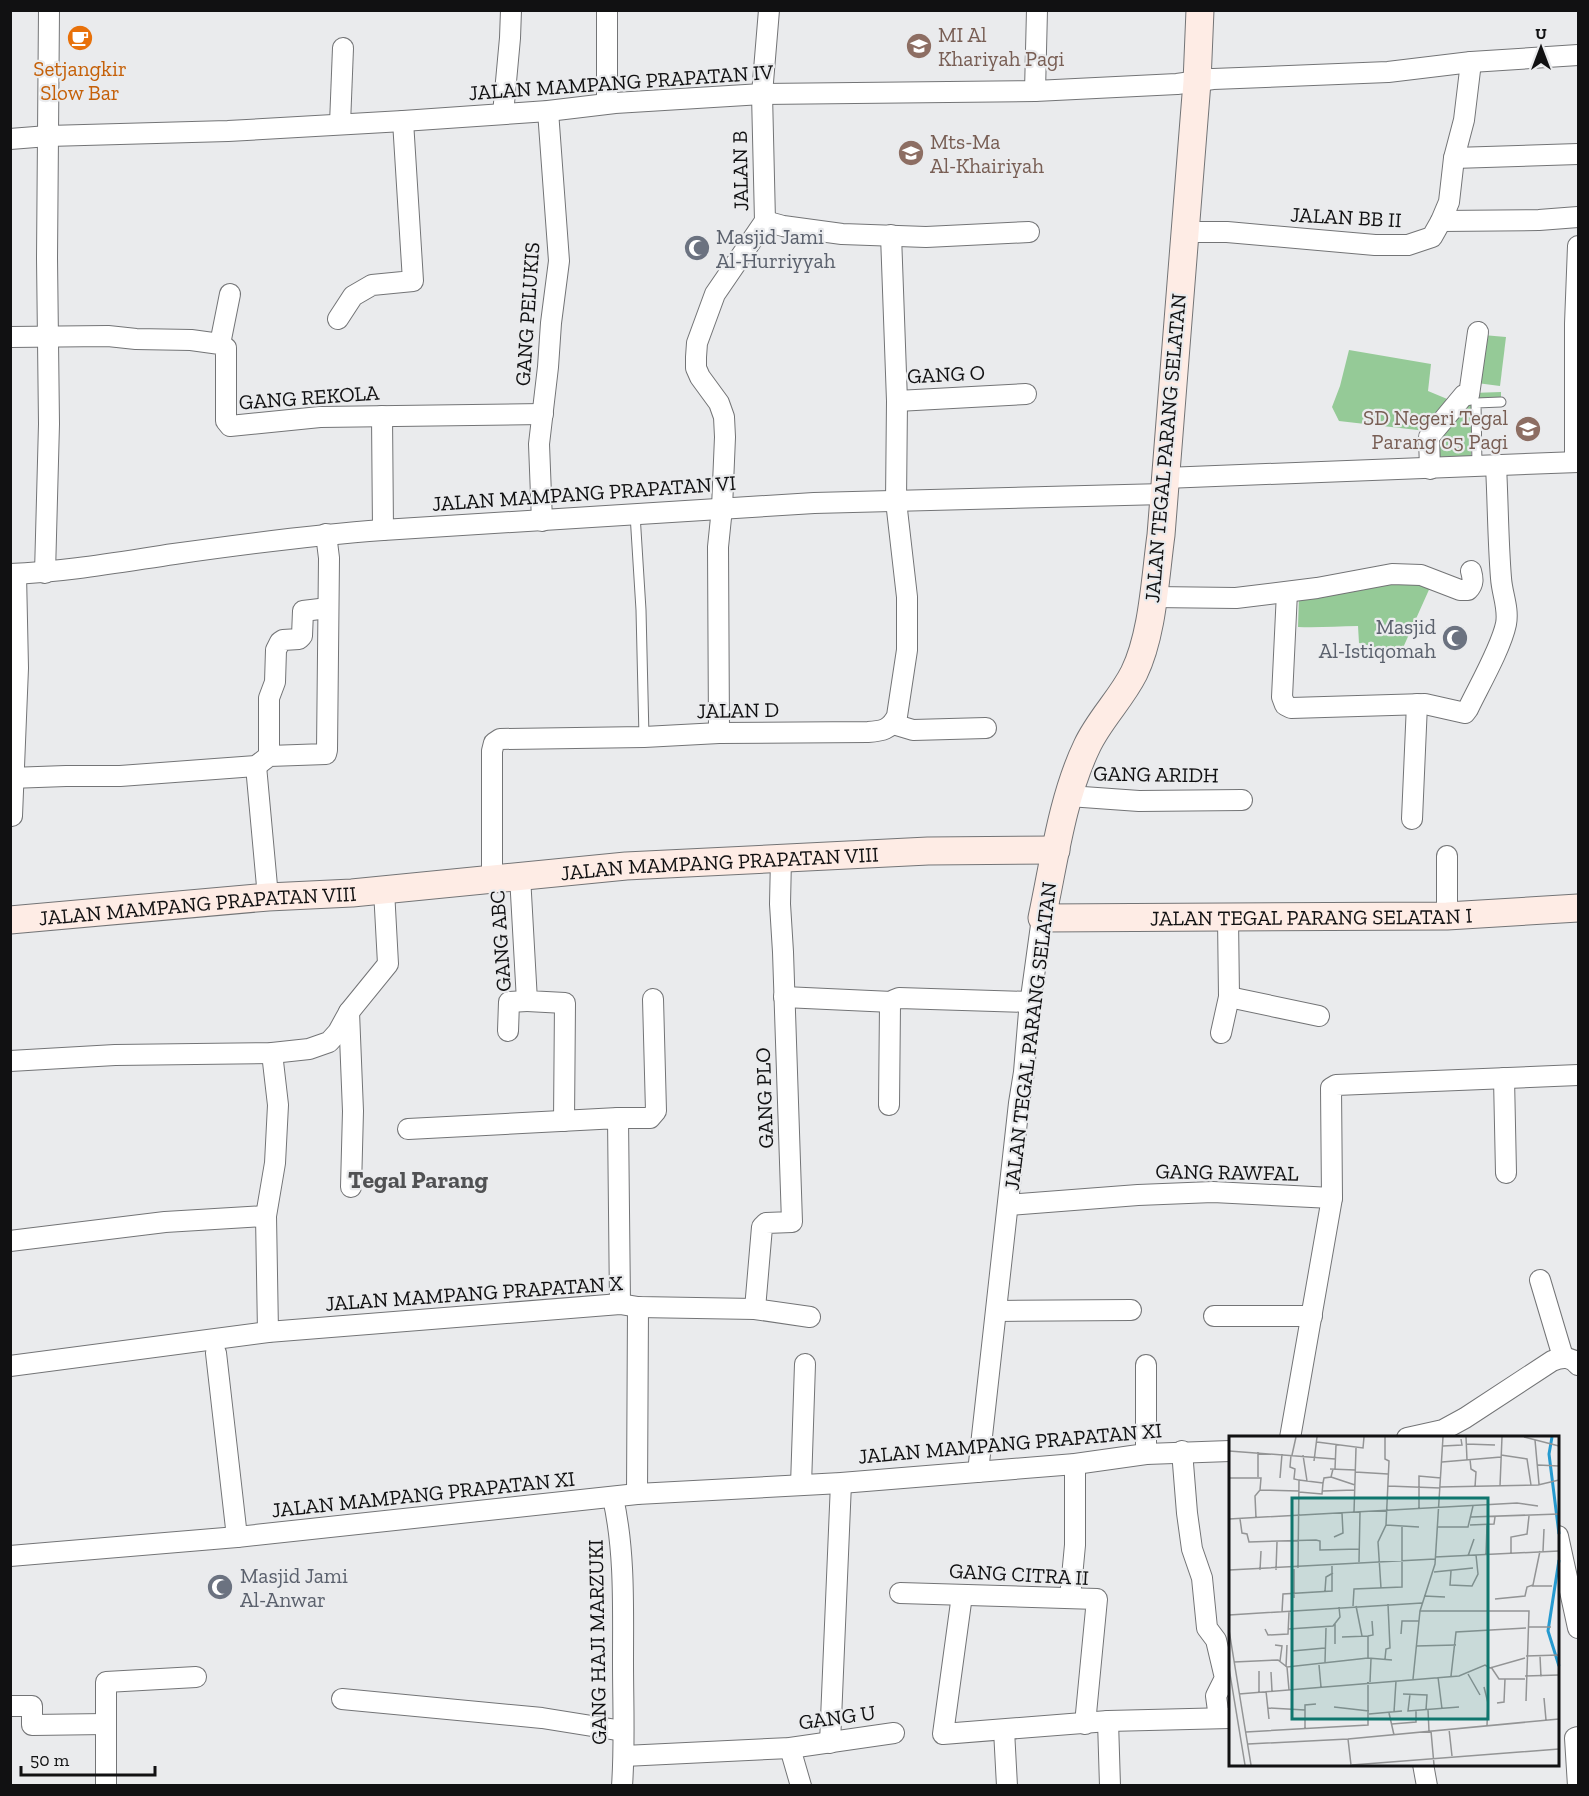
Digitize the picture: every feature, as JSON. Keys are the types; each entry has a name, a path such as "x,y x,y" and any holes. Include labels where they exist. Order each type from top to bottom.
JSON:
{"street":[{"path":"45,573 49,486 49,338 46,258 49,10"},
{"path":"503,114 511,10"},
{"path":"607,10 607,104"},
{"name":"JALAN B","path":"719,733 718,547 725,436 719,403 696,368 697,343 715,294 765,221 762,94 769,10"},
{"path":"1035,91 1037,10"},
{"name":"JALAN TEGAL PARANG SELATAN","path":"978,1472 1030,1002 1042,918 1069,796 1087,746 1134,672 1146,634 1153,597 1161,535 1197,82 1200,10"},
{"path":"340,124 343,48"},
{"name":"JALAN MAMPANG PRAPATAN IV","path":"10,139 228,131 403,121 762,94 1035,91 1197,82 1213,79 1388,72 1471,62 1578,55"},
{"name":"JALAN BB II","path":"1185,232 1227,232 1375,245 1408,245 1432,237 1449,202 1454,158 1464,120 1471,62"},
{"name":"GANG PELUKIS","path":"542,521 539,444 559,261 548,111"},
{"path":"338,319 353,296 372,285 413,281 403,121"},
{"path":"1454,158 1578,154"},
{"path":"1441,221 1539,220 1578,217"},
{"path":"765,221 812,231 842,234 965,236 1029,232"},
{"path":"891,235 897,401"},
{"path":"1577,462 1578,246"},
{"path":"10,337 108,336 191,340 220,344 230,294"},
{"path":"1430,469 1429,437 1464,395 1469,395 1478,332"},
{"name":"GANG REKOLA","path":"220,344 226,348 226,421 228,425 234,427 269,421 320,417 543,414"},
{"name":"GANG O","path":"896,501 897,401 1026,393"},
{"path":"382,416 383,530"},
{"name":"JALAN MAMPANG PRAPATAN VI","path":"13,574 45,573 326,534 722,508 896,501 1577,462"},
{"path":"1287,592 1282,697 1285,705 1291,708 1417,704 1465,713 1504,632 1507,609 1501,580 1487,467"},
{"path":"896,501 907,597 907,650 897,716 893,724 913,730 986,728"},
{"path":"12,778 120,776 327,753 329,558 326,534"},
{"path":"1153,597 1236,598 1287,592 1392,574 1421,575 1460,590 1468,590 1473,579 1471,571"},
{"path":"12,816 19,616 13,574"},
{"path":"268,897 262,761 268,698 275,682 276,650 278,644 283,640 298,639 302,636 303,611 328,608"},
{"path":"1412,819 1417,704"},
{"name":"JALAN D","path":"492,879 492,752 494,743 500,739 644,737 719,733 868,732 884,730 893,724"},
{"name":"GANG ARIDH","path":"1069,796 1139,801 1242,800"},
{"name":"JALAN MAMPANG PRAPATAN VIII","path":"10,920 268,897 384,890 626,866 928,851 1056,850"},
{"path":"1447,856 1447,916"},
{"name":"GANG PLO","path":"755,1309 762,1227 766,1223 792,1222 780,904 781,858"},
{"name":"GANG ABC","path":"520,876 527,1001 565,1003 564,1121"},
{"name":"JALAN MAMPANG PRAPATAN VIII","path":"10,1061 115,1055 272,1053 309,1049 328,1042 338,1032 349,1012 388,964 384,890"},
{"name":"JALAN TEGAL PARANG SELATAN I","path":"1042,918 1447,916 1578,908"},
{"path":"1221,1033 1229,997 1228,918"},
{"path":"784,997 892,1002 899,998 1030,1002"},
{"path":"1229,997 1318,1016"},
{"path":"408,1129 650,1118 656,1111 653,999"},
{"path":"508,1031 509,1002 527,1001"},
{"path":"888,1105 890,1005 892,1002"},
{"path":"349,1012 353,1111 351,1187"},
{"path":"268,1332 267,1216 275,1162 278,1105 272,1053"},
{"path":"1290,1436 1332,1198 1331,1088 1333,1085 1578,1075"},
{"path":"1504,1078 1506,1173"},
{"path":"618,1118 637,1494"},
{"name":"GANG RAWFAL","path":"1008,1205 1213,1192 1332,1198"},
{"path":"10,1241 165,1222 267,1216"},
{"path":"1431,1435 1466,1419 1552,1361 1571,1361 1540,1280"},
{"name":"JALAN MAMPANG PRAPATAN X","path":"10,1366 268,1332 629,1305 755,1309 810,1317"},
{"path":"997,1311 1131,1310"},
{"path":"1214,1316 1312,1316"},
{"path":"216,1353 237,1537"},
{"path":"801,1485 804,1364"},
{"path":"1146,1365 1146,1454"},
{"path":"962,1595 943,1734 1108,1721 1225,1718 1216,1696 1225,1678 1216,1640 1207,1628 1202,1578 1192,1549 1182,1451"},
{"name":"JALAN MAMPANG PRAPATAN XI","path":"10,1556 237,1537 637,1494 841,1483 1075,1464 1182,1451 1229,1451"},
{"path":"1070,1598 1075,1545 1075,1464"},
{"name":"JALAN MAMPANG PRAPATAN XI","path":"830,1743 841,1483"},
{"name":"GANG HAJI MARZUKI","path":"612,1498 618,1523 624,1620 622,1785"},
{"path":"1560,1557 1578,1628"},
{"name":"GANG CITRA II","path":"900,1593 1097,1599 1085,1724"},
{"path":"106,1785 106,1681 196,1677"},
{"path":"342,1699 542,1718 623,1731"},
{"path":"10,1706 32,1706 32,1725 106,1724"},
{"path":"1108,1721 1110,1785"},
{"path":"1004,1730 1007,1785"},
{"name":"GANG U","path":"801,1785 790,1748 894,1733"},
{"path":"1578,1737 1575,1738 1578,1785"},
{"path":"624,1756 790,1748"},
{"path":"1423,1766 1426,1785"}],"lane":[{"path":"1487,467 1476,403 1501,402"},
{"path":"635,514 641,610 644,737"}],"green space":[{"path":"1483,335 1506,337 1500,386 1477,383"},
{"path":"1349,350 1431,364 1428,391 1452,401 1426,431 1339,421 1332,407"},
{"path":"1501,392 1501,401 1471,402 1471,456 1433,457 1433,436 1472,393"},
{"path":"1382,580 1432,583 1402,650 1383,649 1359,643 1358,626 1298,627 1299,596"}],"place":[{"name":"Setjangkir Slow Bar","path":"80,38"},
{"name":"MI Al Khariyah Pagi","path":"919,46"},
{"name":"Mts-Ma Al-Khairiyah","path":"911,153"},
{"name":"Masjid Jami Al-Hurriyyah","path":"697,248"},
{"name":"SD Negeri Tegal Parang 05 Pagi","path":"1528,429"},
{"name":"Masjid Al-Istiqomah","path":"1455,638"},
{"name":"Masjid Jami Al-Anwar","path":"220,1587"}],"district":[{"name":"Tegal Parang","path":"418,1179"}]}
